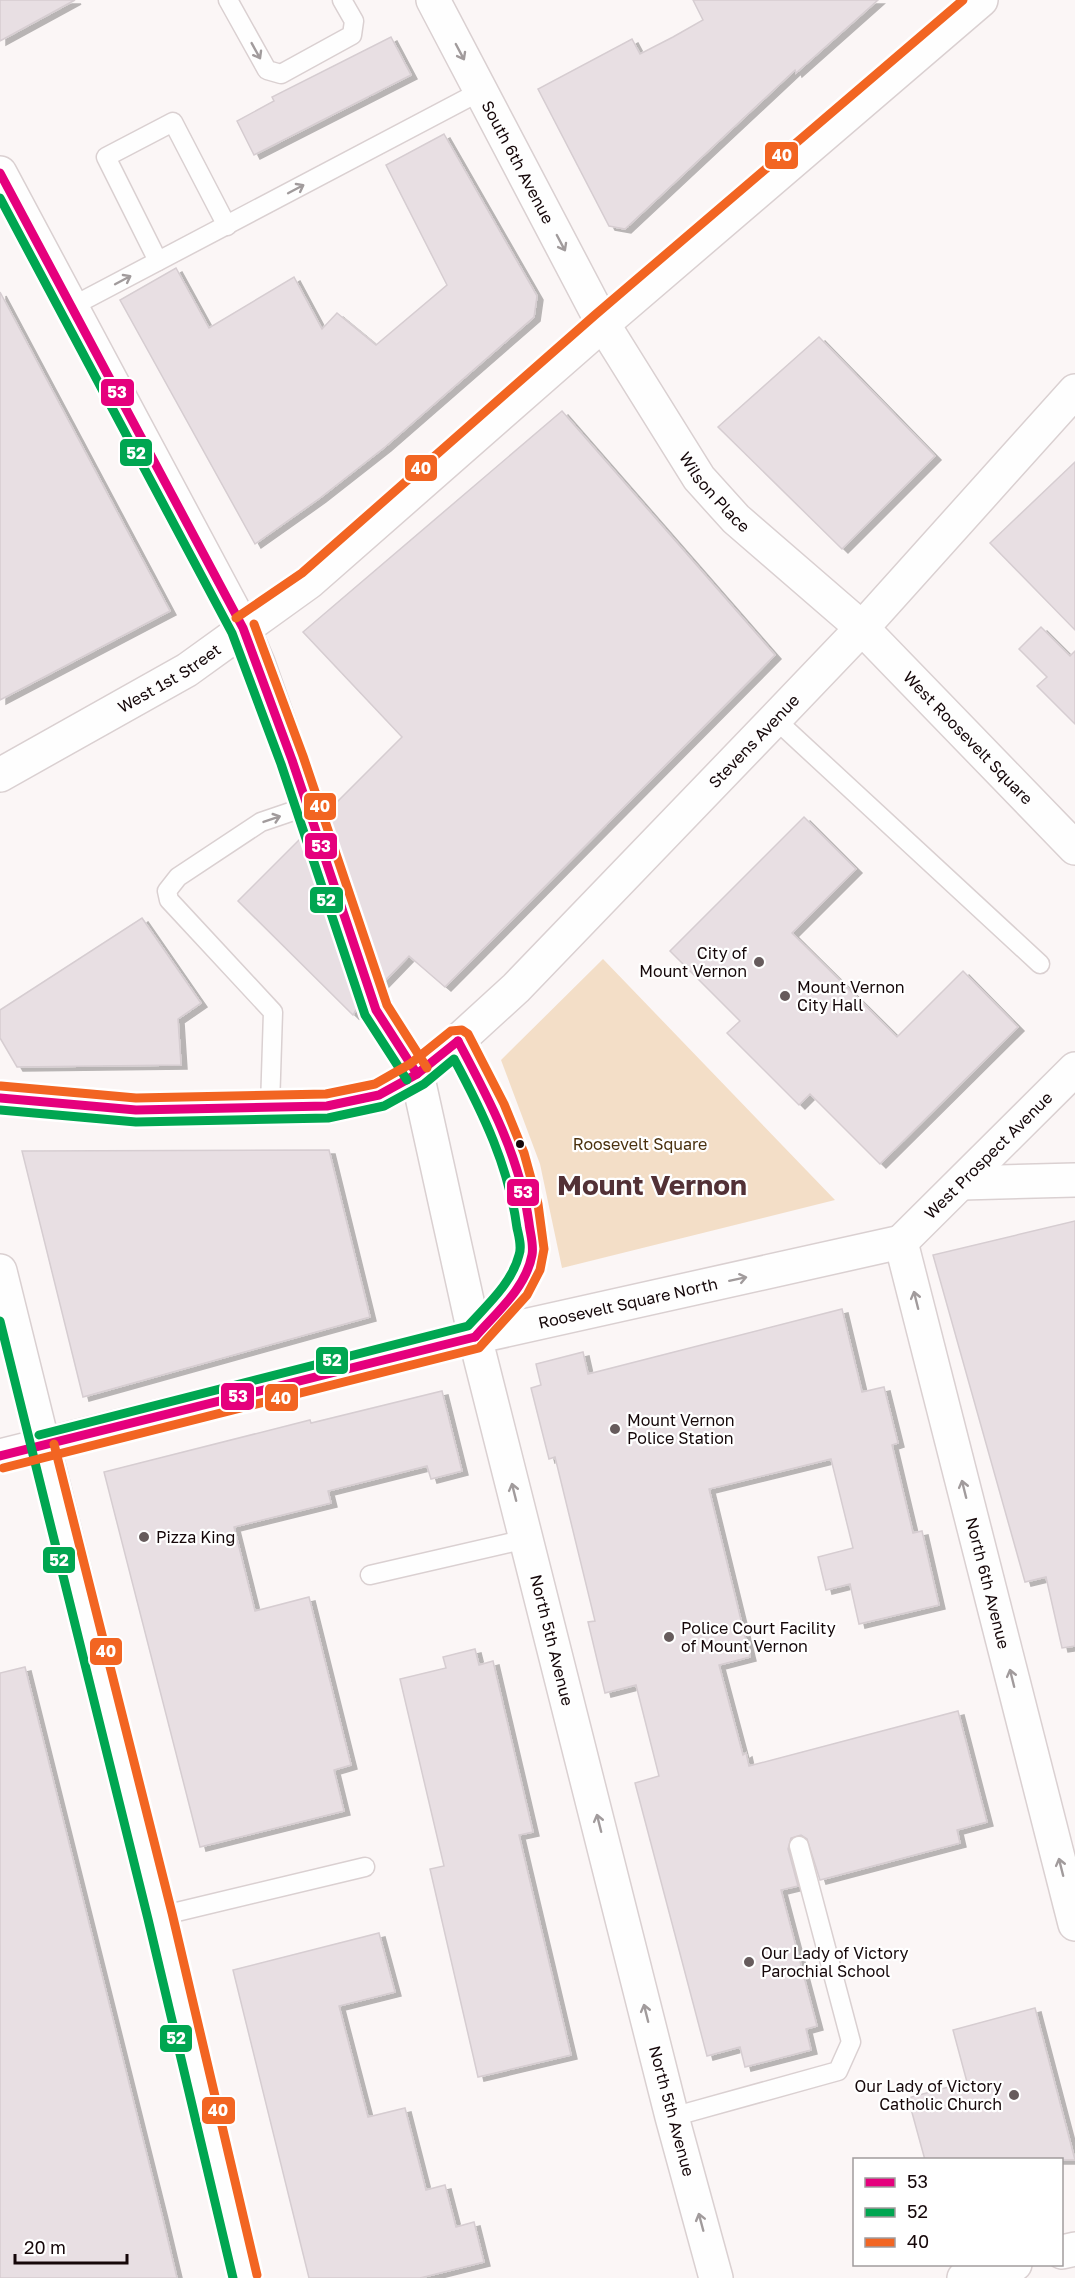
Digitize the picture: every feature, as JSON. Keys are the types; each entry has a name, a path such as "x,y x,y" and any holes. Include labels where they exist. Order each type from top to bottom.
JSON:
{"street":[{"name":"South 6th Avenue","path":"433,0 603,324"},
{"name":"West 1st Street","path":"0,775 187,670 309,582 976,1"},
{"path":"0,173 243,628 258,663 308,806"},
{"name":"Wilson Place","path":"603,324 699,478 736,519 862,628"},
{"name":"Stevens Avenue","path":"0,1098 136,1110 327,1106 375,1096 417,1074 458,1041 516,988 862,628 1075,391"},
{"name":"West Roosevelt Square","path":"862,628 1075,848"},
{"name":"North 5th Avenue","path":"376,1010 417,1074 475,1336 672,2117 716,2278"},
{"name":"West Prospect Avenue","path":"901,1242 1075,1069"},
{"path":"962,1183 1075,1180"},
{"name":"Roosevelt Square North","path":"0,1456 475,1336 901,1242"},
{"name":"North 6th Avenue","path":"901,1242 1075,1924"},
{"path":"0,1271 160,1916 245,2278"},
{"path":"964,2278 1011,2266"}],"lane":[{"path":"228,0 267,70 281,74 352,35 354,21 342,0"},
{"path":"72,307 481,91"},
{"path":"158,261 106,157 173,122 227,225"},
{"path":"775,719 1040,964"},
{"path":"270,1107 273,1012 169,900 167,891 178,877 261,822 308,806"},
{"path":"458,1041 488,1098 512,1152 529,1217 532,1254 520,1285 475,1336"},
{"path":"370,1575 526,1539"},
{"path":"672,2117 838,2071 851,2042 799,1846"},
{"path":"160,1916 365,1867"}],"green space":[{"name":"Roosevelt Square","path":"603,959 835,1200 562,1268 540,1164 501,1060"}],"building":[{"path":"0,0 75,0 0,41"},
{"path":"693,0 878,0 796,73 795,70 625,229 609,226 538,89 632,39 640,54 703,20"},
{"path":"391,37 411,75 254,155 237,121 274,101 272,97"},
{"path":"444,134 537,296 534,317 385,447 320,498 255,544 120,300 176,268 209,328 294,277 322,329 337,313 376,345 447,285 386,165"},
{"path":"0,292 170,611 0,700"},
{"path":"819,337 935,456 842,549 718,427"},
{"path":"562,411 775,655 445,987 409,956 375,991 365,995 353,1015 238,901 402,737 303,632"},
{"path":"1075,462 1075,630 990,543"},
{"path":"1041,627 1070,656 1075,651 1075,724 1037,686 1047,677 1019,649"},
{"name":"Mount Vernon City Hall","path":"804,817 856,869 792,933 897,1037 963,971 1018,1027 880,1164 810,1094 799,1105 727,1033 740,1021 670,951"},
{"path":"142,918 201,1003 178,1019 181,1065 17,1067 0,1038 0,1010"},
{"path":"329,1150 370,1317 83,1397 22,1151"},
{"path":"1075,1221 1075,1646 1062,1648 1046,1577 1025,1582 933,1255"},
{"path":"842,1309 862,1392 884,1387 898,1443 892,1445 913,1533 922,1531 939,1605 859,1624 850,1584 826,1590 818,1557 853,1548 831,1459 709,1489 750,1657 719,1665 743,1755 746,1753 749,1766 958,1711 987,1822 957,1830 960,1843 820,1880 807,1839 801,1835 791,1838 788,1849 798,1886 781,1890 817,2026 806,2029 811,2050 745,2067 740,2047 707,2056 635,1783 659,1776 636,1685 605,1693 588,1622 595,1621 555,1457 549,1459 531,1388 541,1385 536,1364 583,1352 588,1374"},
{"path":"442,1391 462,1471 431,1479 427,1466 328,1491 331,1503 234,1527 255,1611 309,1597 351,1765 334,1770 344,1811 200,1847 104,1472 310,1420 311,1423"},
{"path":"475,1649 479,1665 493,1661 533,1832 519,1835 571,2055 478,2077 430,1869 444,1866 400,1679 446,1668 443,1657"},
{"path":"25,1667 177,2278 0,2278 0,1673"},
{"path":"379,1933 395,1992 339,2006 368,2117 405,2108 426,2190 445,2185 456,2227 474,2222 484,2262 420,2278 309,2278 233,1970"},
{"name":"Our Lady of Victory Catholic Church","path":"1035,2008 1075,2160 1063,2160 1063,2158 924,2158 908,2098 967,2082 953,2030"}],"tunnel":[{"path":"308,806 376,1010"}],"transit line":[{"name":"40","path":"236,618 302,573 595,315 963,0"},
{"name":"53","path":"0,173 243,628 292,760 376,1010 417,1074"},
{"name":"52","path":"0,198 232,633 281,764 365,1015 407,1080"},
{"name":"40","path":"254,624 303,756 387,1005 427,1068"},
{"name":"40","path":"1,1086 136,1098 326,1094 375,1084 410,1064 451,1031 462,1030 468,1034 504,1104 524,1153 538,1204 544,1249 540,1270 527,1295 479,1348 3,1468"},
{"name":"53","path":"458,1041 492,1107 511,1152 525,1199 533,1247 529,1267 517,1289 475,1337"},
{"name":"53","path":"0,1098 136,1110 327,1106 379,1095 417,1074 458,1041"},
{"name":"52","path":"0,1110 136,1122 328,1118 384,1106 424,1084 454,1059 485,1120 501,1162 508,1183 520,1242 520,1252 511,1275 468,1326 39,1435"},
{"name":"52","path":"0,1321 148,1919 233,2278"},
{"name":"53","path":"0,1456 475,1337"},
{"name":"40","path":"54,1444 172,1913 257,2275"}],"place":[{"name":"City of Mount Vernon","path":"759,962"},
{"name":"Mount Vernon City Hall","path":"785,996"},
{"name":"Mount Vernon Police Station","path":"615,1429"},
{"name":"Pizza King","path":"144,1537"},
{"name":"Police Court Facility of Mount Vernon","path":"669,1637"},
{"name":"Our Lady of Victory Parochial School","path":"749,1962"},
{"name":"Our Lady of Victory Catholic Church","path":"1014,2095"}],"district":[{"name":"Mount Vernon","path":"652,1185"}]}
